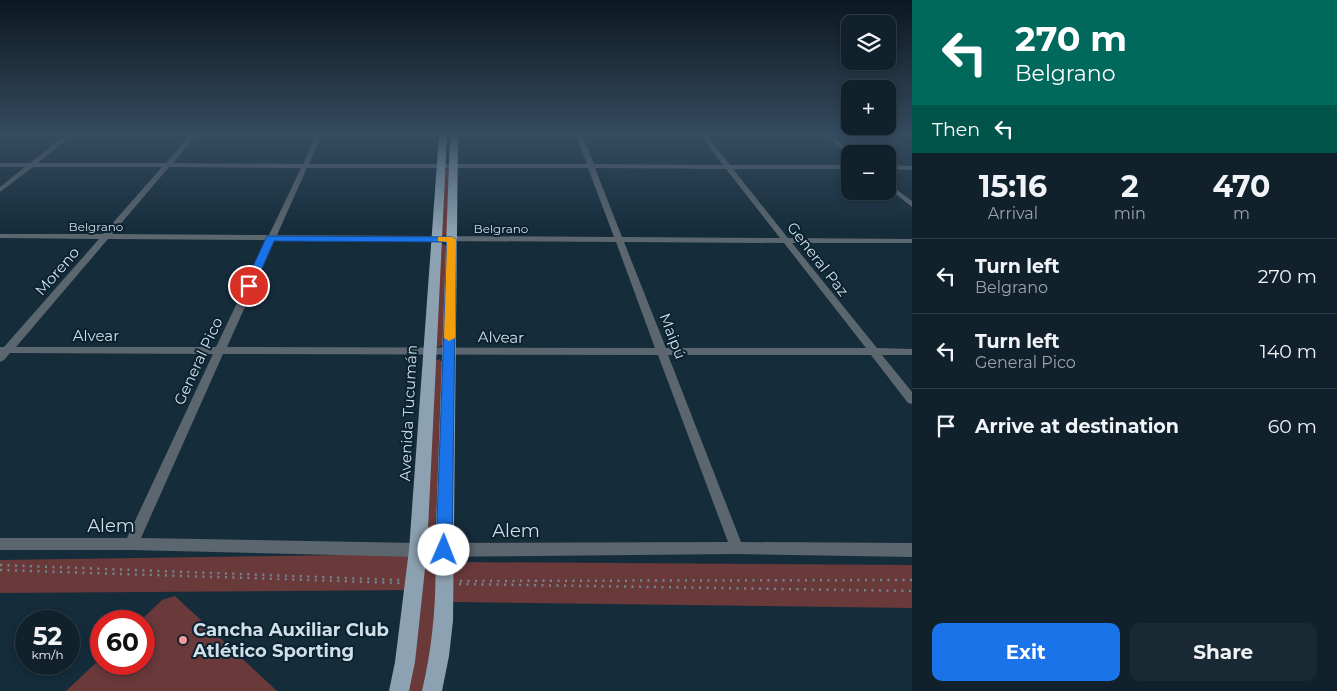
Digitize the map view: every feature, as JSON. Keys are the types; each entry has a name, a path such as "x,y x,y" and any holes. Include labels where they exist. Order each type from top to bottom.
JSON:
{"main road":[{"name":"Avenida Tucumán","path":"399,691 405,662 418,550 437,239 447,167"},
{"name":"Avenida Tucumán","path":"432,691 442,644 446,584 444,550 452,239 447,167"}],"street":[{"path":"0,190 28,167"},
{"name":"Moreno","path":"2,352 166,167"},
{"name":"General Pico","path":"131,544 304,167"},
{"name":"Maipú","path":"591,167 738,548"},
{"name":"General Paz","path":"729,167 912,400"},
{"path":"896,168 912,168"},
{"path":"896,192 912,205"},
{"name":"Belgrano","path":"0,236 912,241"},
{"name":"Alvear","path":"2,352 220,350 664,353 912,352"},
{"name":"Alem","path":"0,544 131,544 418,550 738,548 912,550"}],"shaded area":[{"path":"444,169 449,169 447,235 440,236"},
{"path":"443,244 446,246 443,344 439,347 435,345 438,246"},
{"path":"439,359 442,362 435,540 429,544 424,539 435,361"},
{"path":"413,554 413,590 0,593 0,560"},
{"path":"452,562 912,565 912,608 452,602"},
{"path":"417,565 444,565 428,691 400,691"},
{"name":"Cancha Auxiliar Club Atlético Sporting","path":"175,596 277,691 66,691 90,668 90,675 155,675 155,610 152,610 162,600"}],"slow traffic":[{"path":"441,239 452,239 449,338"}],"place":[{"name":"Cancha Auxiliar Club Atlético Sporting","path":"183,640"}],"route":[{"path":"249,286 271,238 452,239 444,550"}]}
